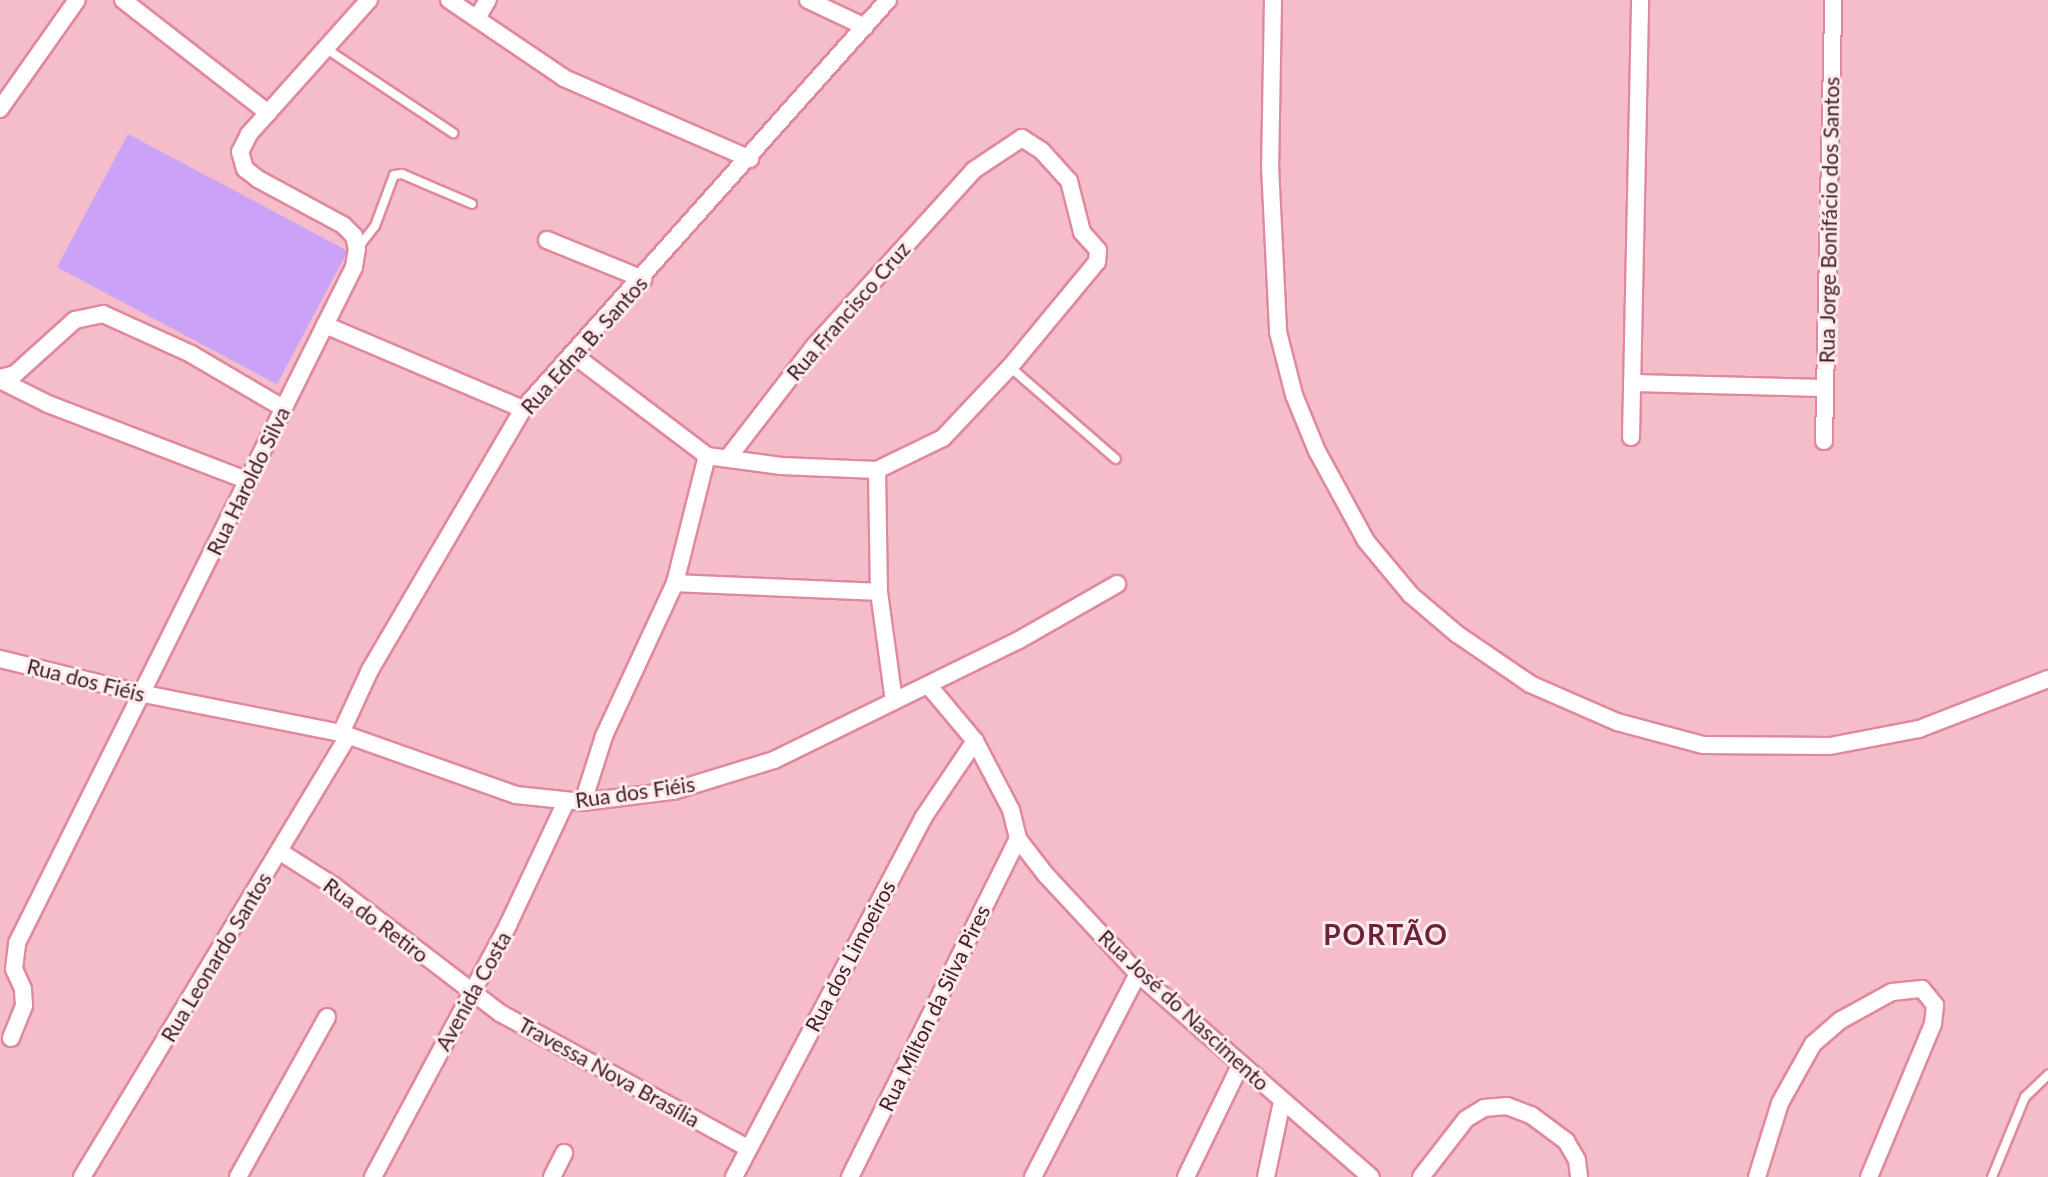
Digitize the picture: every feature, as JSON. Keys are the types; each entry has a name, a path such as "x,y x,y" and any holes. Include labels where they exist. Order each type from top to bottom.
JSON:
{"street":[{"path":"0,110 77,0"},
{"path":"123,0 268,113"},
{"path":"357,249 354,236 343,225 245,169 240,152 268,113 369,0"},
{"path":"449,0 564,78 750,159"},
{"path":"477,18 488,0"},
{"path":"808,0 864,27"},
{"name":"Rua Edna B. Santos","path":"344,734 370,670 523,409 575,356 888,0"},
{"path":"1273,0 1270,180 1278,332 1294,395 1317,451 1366,541 1411,595 1457,634 1530,684 1616,722 1703,745 1830,746 1919,729 2045,682"},
{"path":"1631,437 1640,0"},
{"name":"Rua Jorge Bonifácio dos Santos","path":"1824,441 1833,0"},
{"name":"Rua Francisco Cruz","path":"728,458 816,344 974,170 1022,138 1042,151 1069,181 1082,232 1098,250 1089,273 1010,368"},
{"path":"547,240 643,279"},
{"name":"Rua Haroldo Silva","path":"11,1038 24,1005 13,956 139,693 354,267 357,249"},
{"path":"0,379 15,374 75,320 103,314 191,354 283,408"},
{"path":"325,325 523,409"},
{"path":"575,356 707,456 781,466 877,470 943,438 1010,368"},
{"path":"0,379 48,404 248,481"},
{"path":"1632,383 1825,388"},
{"path":"583,802 604,736 675,583 707,456"},
{"path":"877,470 879,592 894,701"},
{"path":"675,583 879,592"},
{"name":"Rua dos Fiéis","path":"0,659 139,693 344,734 471,781 566,802 583,802 673,791 728,777 799,748 929,686 1116,584"},
{"name":"Rua José do Nascimento","path":"929,686 975,741 1002,788 1018,839 1138,974 1240,1066 1371,1177"},
{"name":"Rua Leonardo Santos","path":"82,1177 279,851 344,734"},
{"name":"Rua dos Limoeiros","path":"734,1177 923,818 975,741"},
{"name":"Avenida Costa","path":"373,1177 514,914 566,802"},
{"name":"Rua Milton da Silva Pires","path":"850,1177 1018,839"},
{"name":"Rua do Retiro","path":"279,851 360,905 470,993"},
{"path":"1033,1177 1138,974"},
{"path":"1757,1177 1780,1103 1813,1044 1841,1020 1892,992 1912,988 1931,995 1933,1024 1869,1177"},
{"name":"Travessa Nova Brasília","path":"470,993 748,1149"},
{"path":"238,1177 327,1017"},
{"path":"1186,1177 1240,1066"},
{"path":"1266,1177 1282,1102"},
{"path":"1421,1177 1466,1119 1484,1108 1507,1106 1531,1115 1566,1141 1577,1160 1579,1177"},
{"path":"552,1177 564,1153"}],"lane":[{"path":"325,48 453,133"},
{"path":"357,249 375,226 394,176 402,174 472,204"},
{"path":"1010,368 1116,459"},
{"path":"1992,1177 2025,1097 2048,1075"}],"shaded area":[{"path":"128,134 348,251 277,384 57,267"}],"district":[{"name":"PORTÃO","path":"1386,934"}]}
